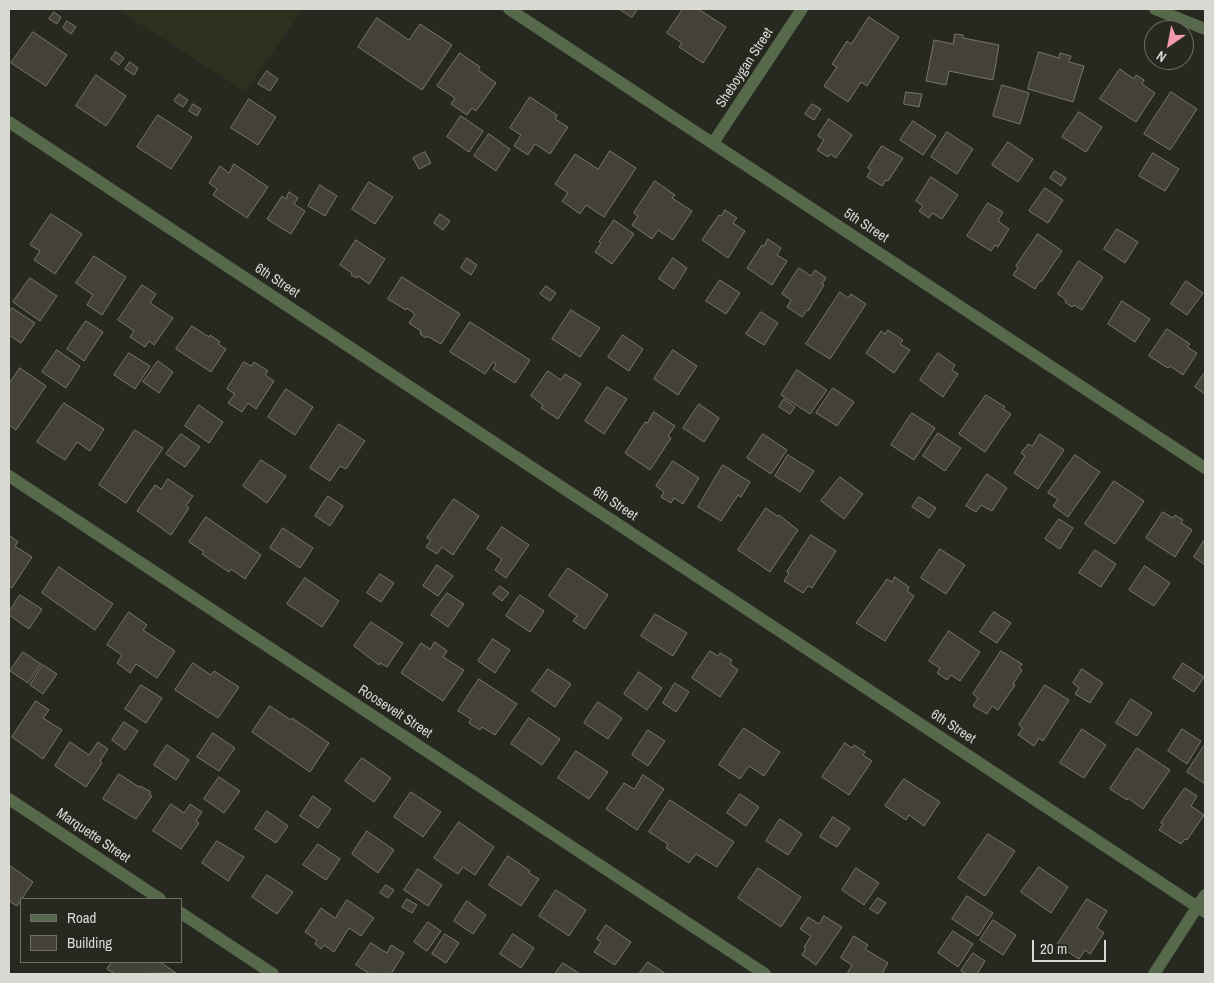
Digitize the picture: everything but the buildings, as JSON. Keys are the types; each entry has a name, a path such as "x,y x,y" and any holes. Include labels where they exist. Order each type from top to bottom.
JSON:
{"street":[{"name":"5th Street","path":"510,9 1205,468"},
{"name":"Sheboygan Street","path":"713,143 802,9"},
{"path":"1155,9 1205,29"},
{"name":"6th Street","path":"9,122 1201,909"},
{"name":"Roosevelt Street","path":"9,476 765,974"},
{"name":"Marquette Street","path":"9,798 159,898"},
{"path":"1154,974 1201,909 1205,895"},
{"path":"182,914 273,974"}],"shaded area":[{"path":"117,9 303,9 245,92"}]}
